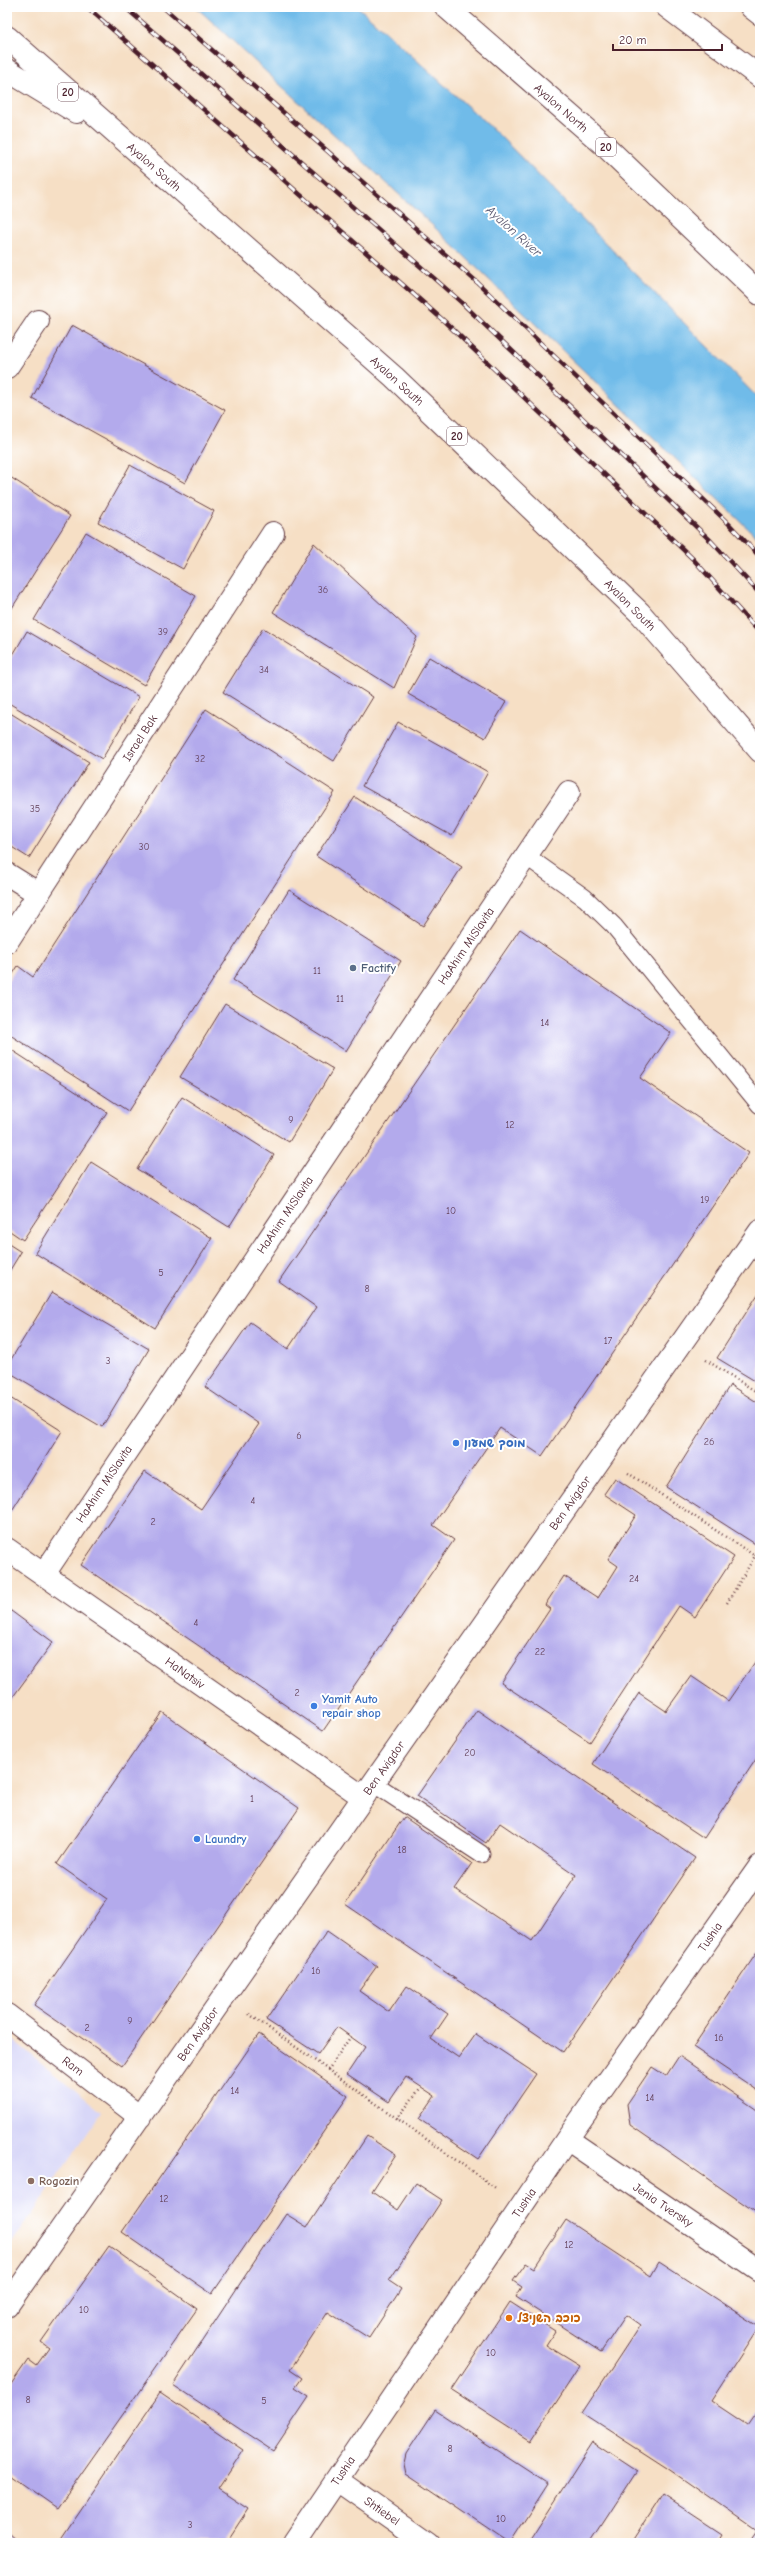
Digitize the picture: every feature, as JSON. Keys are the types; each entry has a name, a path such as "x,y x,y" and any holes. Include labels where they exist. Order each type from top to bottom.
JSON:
{"main road":[{"name":"Ayalon North","path":"446,7 608,150 760,294"},
{"path":"667,7 760,77"},
{"path":"751,7 760,14"},
{"name":"Ayalon South","path":"7,37 394,377 473,452 640,612 760,752"},
{"path":"7,70 130,146"},
{"path":"7,367 38,321"},
{"name":"Israel Bak","path":"7,942 273,533"},
{"name":"HaAhim MiSlavita","path":"44,1574 569,792"},
{"path":"7,874 39,894"},
{"name":"Ben Avigdor","path":"7,2306 760,1231"},
{"name":"HaNatsiv","path":"7,1549 368,1790"},
{"name":"Tushia","path":"294,2543 567,2139 760,1866"},
{"name":"Ram","path":"7,2015 140,2117"},
{"name":"Jenia Tversky","path":"567,2139 760,2271"},
{"name":"Shtiebel","path":"337,2480 427,2543"}],"lane":[{"path":"526,856 585,898 614,926 760,1104"},
{"path":"368,1790 481,1854"}],"path":[{"path":"681,1344 760,1394"},
{"path":"602,1456 755,1556"},
{"path":"727,1603 760,1547"},
{"path":"224,1996 522,2207"},
{"path":"328,2070 351,2036"},
{"path":"396,2119 421,2087"}],"shaded area":[{"name":"Rogozin","path":"7,2035 102,2112 7,2250"}],"water":[{"name":"Ayalon River","path":"196,7 358,7 497,133 760,400 760,540 431,224"}],"building":[{"path":"72,325 225,410 185,483 32,398"},
{"path":"130,465 214,511 183,569 98,522"},
{"path":"7,475 70,516 7,616"},
{"path":"86,532 196,596 144,685 34,620"},
{"path":"314,543 417,637 394,688 273,612"},
{"path":"263,628 373,697 334,761 223,692"},
{"path":"27,631 139,697 102,759 7,702 7,665"},
{"path":"429,657 506,702 485,738 408,694"},
{"path":"206,709 335,792 128,1111 7,1033 7,983 18,966 33,977"},
{"path":"7,711 89,762 29,858 7,844"},
{"path":"398,722 488,772 452,836 362,786"},
{"path":"355,797 462,867 423,926 316,856"},
{"path":"289,890 401,961 346,1051 233,980"},
{"path":"520,929 671,1033 640,1078 749,1153 542,1456 500,1428 433,1525 454,1540 323,1731 81,1565 145,1471 201,1509 259,1424 205,1387 250,1322 288,1349 316,1307 279,1281"},
{"path":"225,1004 333,1069 289,1142 180,1077"},
{"path":"7,1047 107,1112 23,1240 7,1229"},
{"path":"182,1097 274,1155 229,1227 137,1169"},
{"path":"91,1162 212,1238 155,1328 35,1253"},
{"path":"7,1243 21,1252 7,1275"},
{"path":"760,1291 760,1384 717,1358"},
{"path":"52,1292 149,1349 102,1427 7,1371 7,1366"},
{"path":"730,1385 760,1404 760,1547 666,1487"},
{"path":"7,1396 62,1431 11,1512 7,1509"},
{"path":"615,1478 734,1557 695,1617 679,1606 590,1742 501,1683 550,1609 545,1605 564,1576 598,1598 618,1566 608,1559 636,1515 604,1494"},
{"path":"7,1608 53,1642 7,1705"},
{"path":"755,1662 760,1665 760,1753 704,1838 593,1764 639,1693 666,1711 691,1676 728,1701"},
{"path":"477,1710 695,1858 563,2052 345,1904 404,1817 472,1863 454,1889 532,1941 576,1875 500,1823 486,1843 417,1796"},
{"path":"162,1712 299,1808 122,2066 34,2005 107,1899 57,1864"},
{"path":"327,1931 377,1966 359,1991 389,2012 407,1986 448,2014 431,2039 459,2058 476,2034 536,2074 478,2159 419,2119 435,2096 406,2077 389,2102 347,2074 365,2047 337,2027 318,2054 266,2020"},
{"path":"760,1948 760,2092 693,2047"},
{"path":"259,2034 348,2096 212,2294 122,2232"},
{"path":"679,2056 760,2112 760,2215 630,2125 627,2104 652,2067 666,2076"},
{"path":"367,2136 396,2155 372,2192 398,2210 416,2183 442,2200 389,2281 401,2289 369,2338 328,2312 290,2370 302,2378 295,2388 309,2397 273,2451 173,2385 286,2214 307,2227"},
{"path":"566,2220 651,2276 659,2262 759,2327 711,2401 747,2425 760,2406 760,2543 747,2543 756,2530 667,2468 582,2413 640,2325 626,2315 601,2352 516,2297 522,2287 513,2281 526,2263 534,2268"},
{"path":"109,2246 197,2309 57,2508 7,2473 7,2390 28,2360 36,2366 49,2348 41,2342"},
{"path":"510,2302 555,2331 546,2345 580,2366 531,2441 452,2390"},
{"path":"160,2393 244,2450 218,2489 248,2509 226,2543 64,2543 60,2540"},
{"path":"435,2410 548,2484 510,2543 406,2473 404,2463 406,2454"},
{"path":"593,2442 637,2471 590,2543 528,2543"},
{"path":"663,2494 722,2533 716,2543 631,2543"},
{"path":"7,2532 19,2543 7,2543"}],"railway":[{"path":"87,7 444,321 693,559 760,633"},
{"path":"125,7 461,302 711,541 760,594"},
{"path":"163,7 478,283 729,524 760,557"}],"place":[{"name":"Factify","path":"353,968"},
{"name":"מוסך שמעון","path":"456,1443"},
{"name":"Yamit Auto repair shop","path":"314,1706"},
{"name":"Laundry","path":"197,1839"},
{"name":"Rogozin","path":"31,2181"},
{"name":"כוכב השניצל","path":"509,2318"}]}
